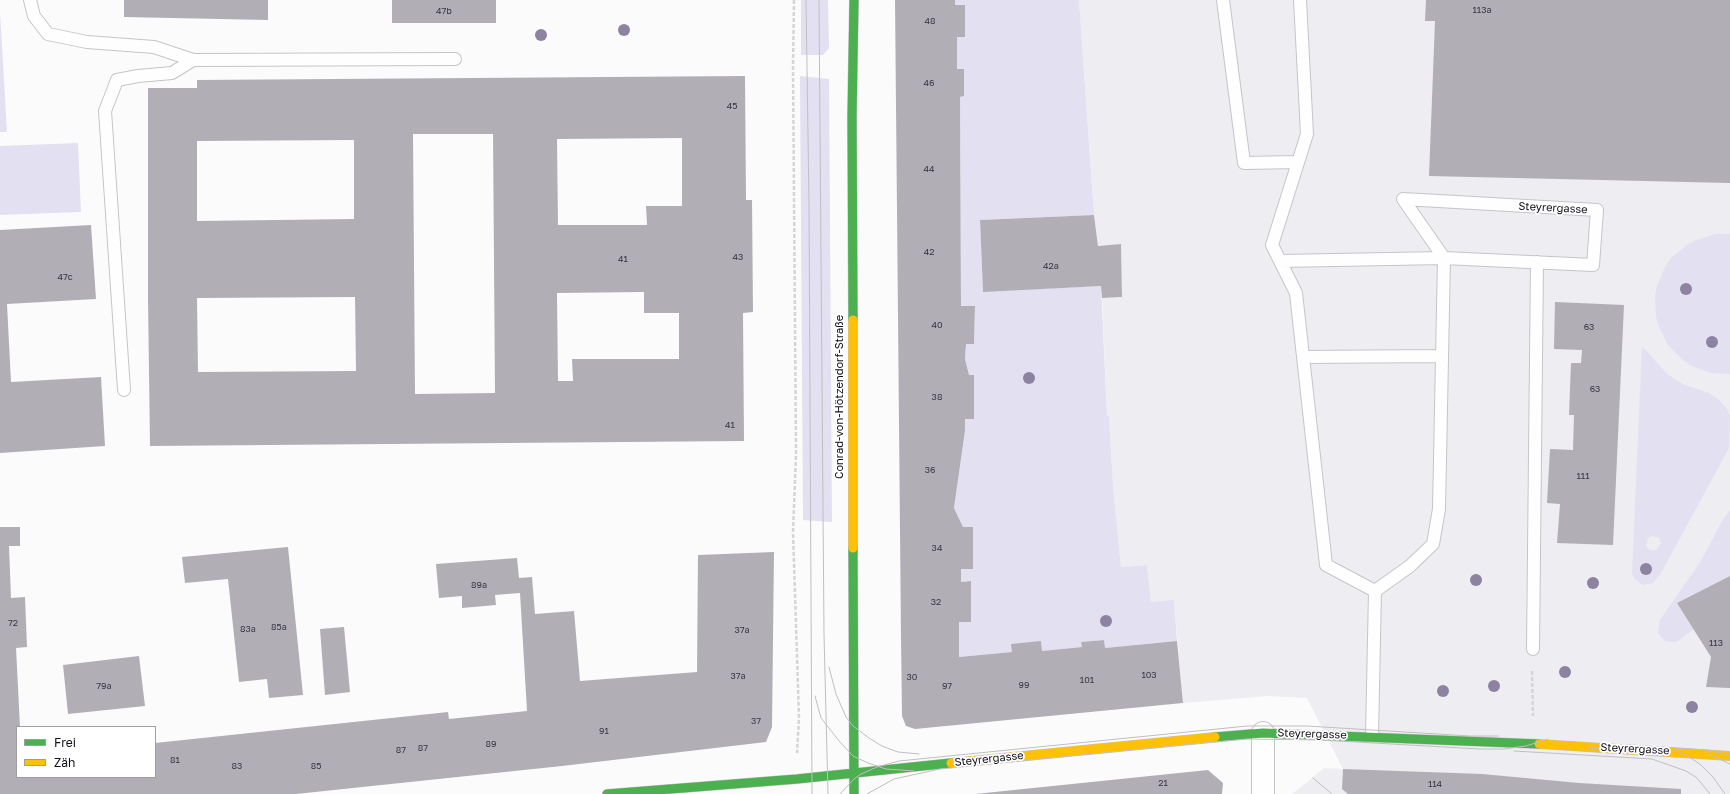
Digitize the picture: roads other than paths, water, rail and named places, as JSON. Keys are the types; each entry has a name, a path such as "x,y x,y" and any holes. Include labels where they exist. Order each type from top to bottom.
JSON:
{"street":[{"name":"Conrad-von-Hötzendorf-Straße","path":"854,0 852,141 854,794"},
{"name":"Steyrergasse","path":"607,794 854,773 1263,732 1372,736 1486,743 1561,745 1730,756"},
{"path":"1263,732 1263,794"}],"lane":[{"path":"30,0 34,16 48,34 87,42 154,47 193,60 456,59"},
{"path":"1223,0 1244,163 1298,162"},
{"path":"1300,0 1307,134 1272,245 1296,293 1326,564 1375,591"},
{"path":"124,390 105,111 117,80 138,76 172,73 193,60"},
{"name":"Steyrergasse","path":"1280,261 1444,258 1593,264 1597,210 1403,199 1444,258"},
{"path":"1375,591 1410,566 1433,544 1439,509 1444,258"},
{"path":"1533,649 1537,262"},
{"path":"1303,357 1442,356"},
{"path":"1372,736 1375,591"}],"tram line":[{"path":"806,0 809,203 812,794"},
{"path":"819,0 824,634 828,794"},
{"path":"829,667 836,694 846,717 853,726 882,746 898,752 919,754"},
{"path":"815,696 821,718 853,756 886,769 914,771"},
{"path":"840,794 854,779 861,774 877,767 899,761 1247,726 1307,726 1470,736 1498,736"},
{"path":"867,794 894,779 940,769 1247,739 1320,740 1480,749 1504,749 1526,746 1548,739"},
{"path":"1579,750 1630,745 1708,750 1730,755"},
{"path":"1674,750 1688,756 1701,765 1713,777 1725,794"},
{"path":"1514,751 1652,759 1686,771 1697,778 1710,794"},
{"path":"1709,754 1730,764"},
{"path":"1313,778 1332,794"}]}
